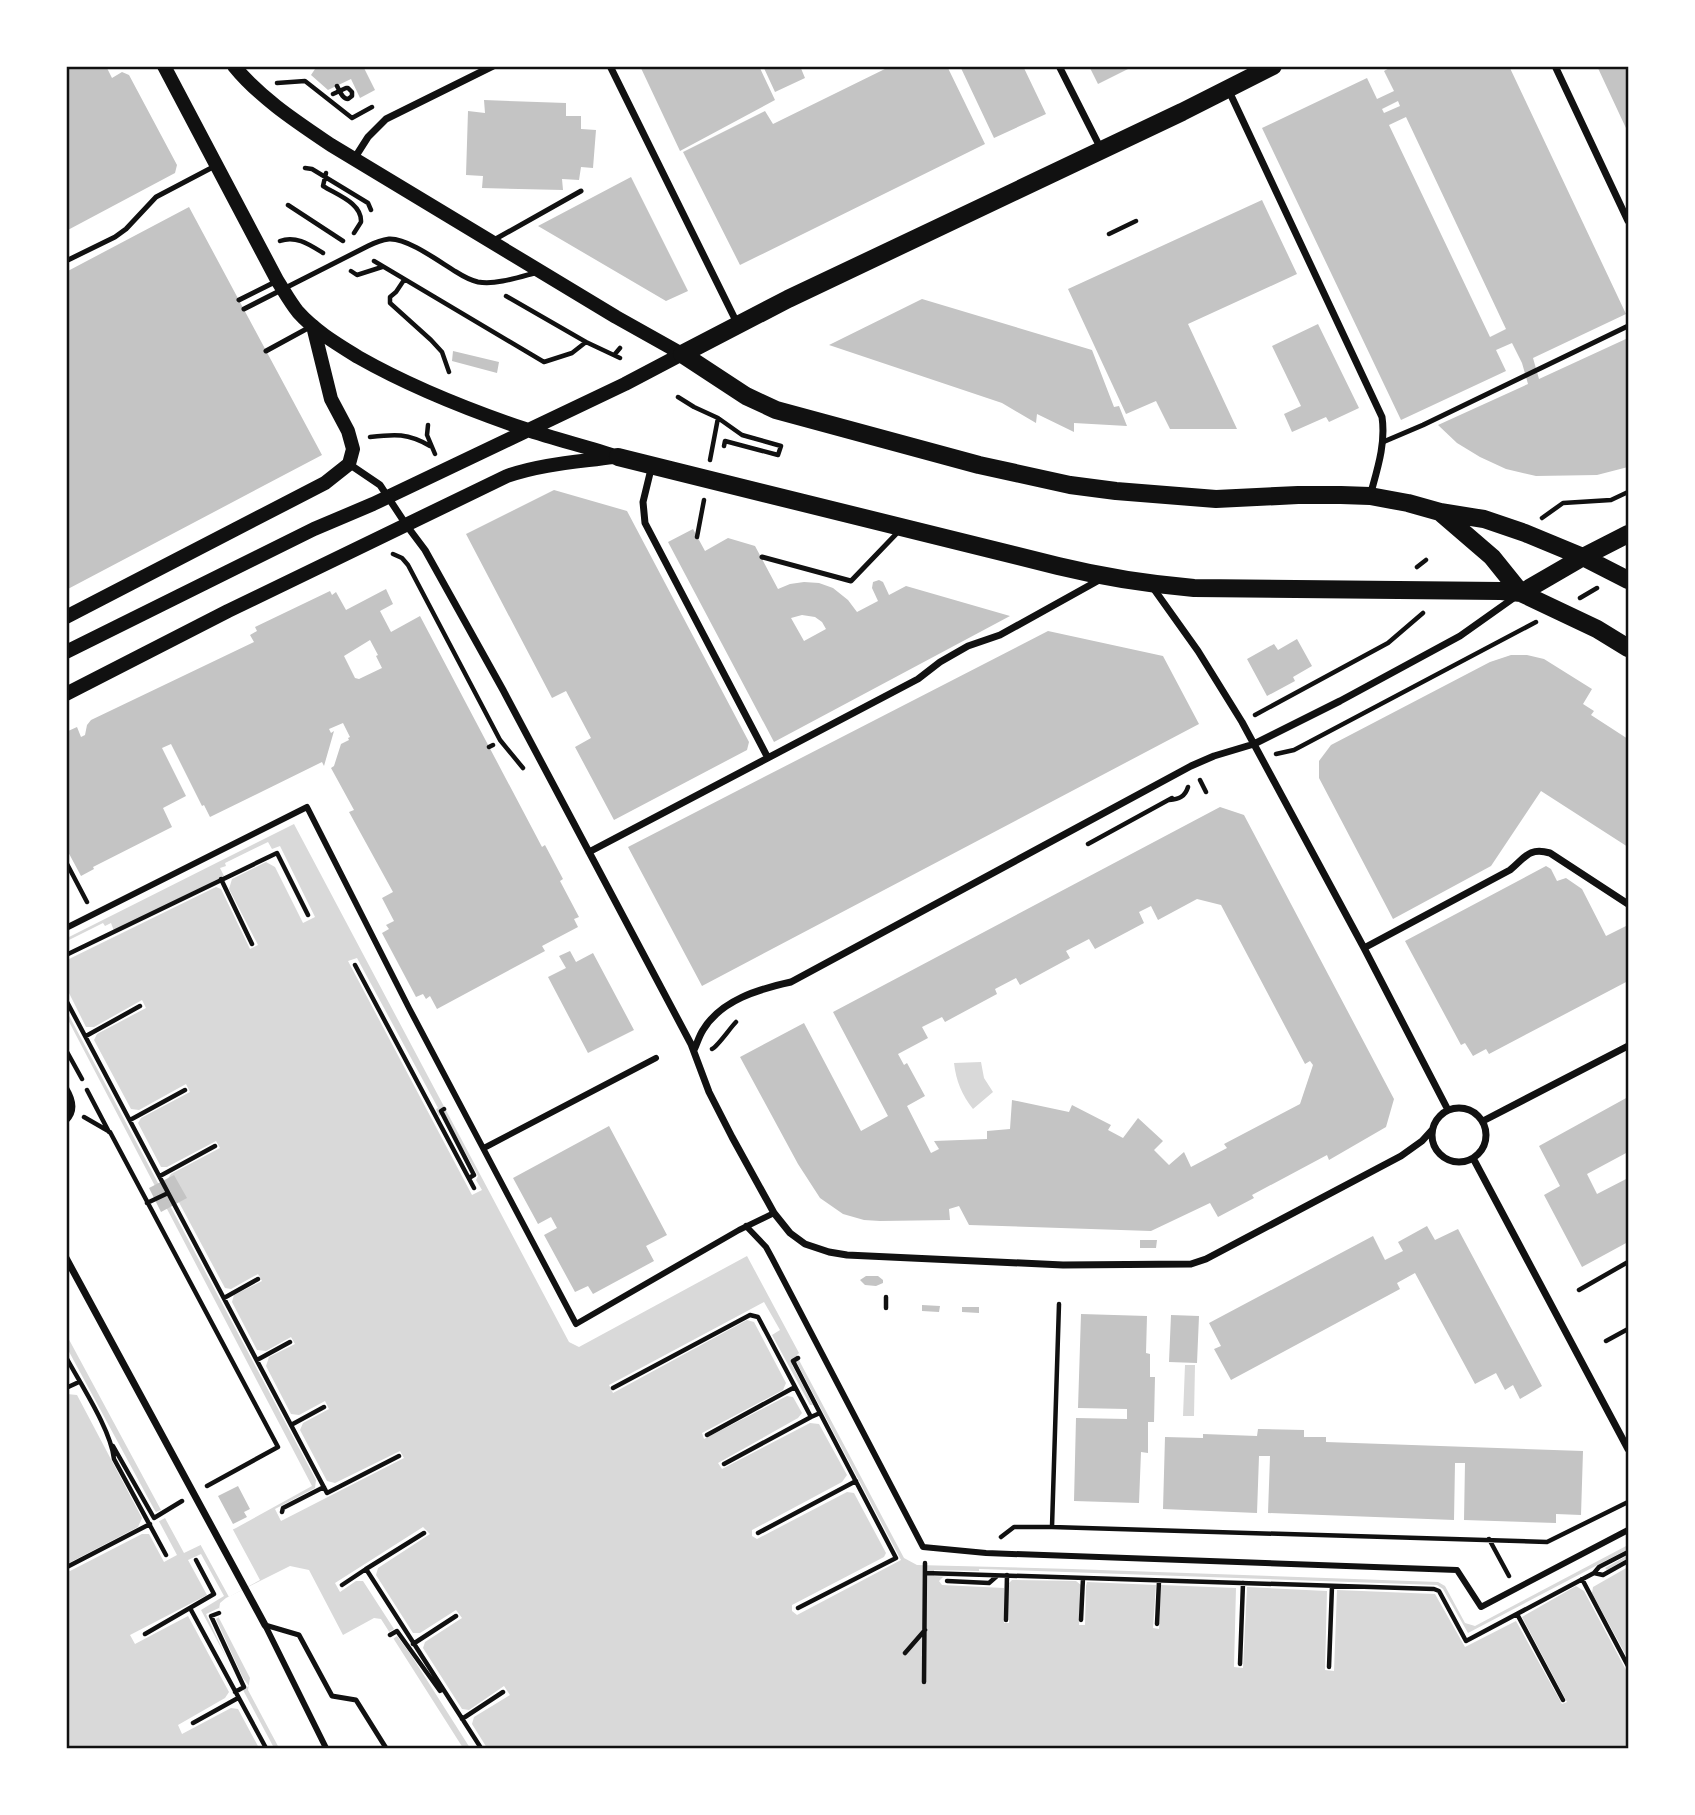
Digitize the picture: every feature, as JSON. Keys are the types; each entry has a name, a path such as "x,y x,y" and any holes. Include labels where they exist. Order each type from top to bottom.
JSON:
{"main road":[{"path":"164,66 277,280 298,312 331,340 385,372 476,411 618,457 1105,577 1151,585 1208,589 1478,590 1521,593 1597,629 1629,648"},
{"path":"234,66 261,93 291,117 354,159 682,354 746,396 789,414 979,465 1070,485 1216,499 1298,495 1370,496 1408,503 1440,512 1484,519 1525,533 1583,557 1624,578"},
{"path":"66,652 314,529 373,504 625,384 737,324 1273,66"},
{"path":"66,617 325,483 349,464 353,449 351,439 331,399 313,326"},
{"path":"66,694 473,491 527,469 618,457"},
{"path":"1440,512 1492,557 1521,593"},
{"path":"1521,593 1629,534"}],"street":[{"path":"354,159 368,136 386,119 493,66"},
{"path":"610,66 737,324"},
{"path":"1059,66 1101,150"},
{"path":"1555,66 1629,221"},
{"path":"1228,89 1382,417 1383,442 1370,496"},
{"path":"349,464 380,485 435,567 694,1050 709,1092 732,1137 774,1213 790,1233 805,1244 847,1255 1063,1265 1191,1264 1206,1259 1401,1156 1432,1130"},
{"path":"652,464 643,502 645,523 768,758"},
{"path":"589,852 918,679 968,646 1000,635 1105,577"},
{"path":"1151,585 1198,651 1254,744 1448,1110"},
{"path":"694,1050 702,1030 710,1020 719,1011 741,998 762,988 791,982 1191,766 1254,744 1340,701 1449,642 1521,593"},
{"path":"66,928 307,807 409,1008 576,1324 746,1226 774,1213"},
{"path":"1364,948 1510,870 1526,855 1538,851 1550,853 1629,904"},
{"path":"1483,1121 1629,1046"},
{"path":"484,1147 656,1058"},
{"path":"66,1089 72,1100 70,1117 66,1120"},
{"path":"1448,1110 1471,1110 1483,1121 1486,1129 1484,1146 1473,1158 1456,1162 1440,1154 1435,1147 1432,1130 1435,1122 1448,1110"},
{"path":"1473,1158 1629,1449"},
{"path":"746,1226 766,1247 923,1547 986,1553 1457,1570 1481,1608 1629,1530"},
{"path":"66,1258 265,1625 326,1748"}],"lane":[{"path":"66,261 115,237 156,197 216,166"},
{"path":"491,242 581,191"},
{"path":"244,309 386,239 410,245 476,282 502,281 541,271"},
{"path":"239,300 277,280"},
{"path":"266,351 313,326"},
{"path":"1383,442 1629,326"},
{"path":"762,557 851,581 902,527"},
{"path":"265,1625 299,1634 332,1696 356,1700 386,1748"}],"path":[{"path":"305,81 352,118"},
{"path":"333,94 339,91 346,88 348,88 352,96 345,99 343,97 337,86"},
{"path":"305,167 325,175 368,203 371,210"},
{"path":"325,175 323,186 358,208 361,215 358,229 340,240"},
{"path":"1109,234 1136,221"},
{"path":"317,252 328,246"},
{"path":"449,372 442,352 390,303 390,297 404,280 544,362 572,353 586,342"},
{"path":"489,283 509,298 620,358"},
{"path":"615,354 621,348"},
{"path":"678,397 694,408 718,418 742,435 781,446 778,455 725,441 724,446"},
{"path":"716,428 718,418"},
{"path":"372,437 404,435 430,446"},
{"path":"1553,510 1563,503 1611,500 1629,492"},
{"path":"395,555 408,565 500,740 525,770"},
{"path":"1417,567 1426,560"},
{"path":"1294,750 1624,578"},
{"path":"1252,716 1374,651"},
{"path":"1200,780 1206,792"},
{"path":"66,955 277,853 308,915"},
{"path":"66,862 79,887"},
{"path":"221,880 252,944"},
{"path":"355,965 474,1188"},
{"path":"66,1000 130,1119 166,1194 327,1493 399,1456"},
{"path":"86,1036 140,1006"},
{"path":"130,1119 185,1090"},
{"path":"66,1357 154,1518 278,1447 110,1132 72,1108"},
{"path":"442,1115 474,1175 469,1178"},
{"path":"134,1130 200,1255"},
{"path":"160,1176 215,1146"},
{"path":"147,1203 166,1194"},
{"path":"1579,1290 1629,1262"},
{"path":"224,1298 258,1279"},
{"path":"886,1297 886,1308"},
{"path":"1052,1527 1059,1304"},
{"path":"613,1388 750,1315 758,1317 811,1417"},
{"path":"1606,1341 1629,1329"},
{"path":"257,1360 290,1342"},
{"path":"798,1358 793,1361 896,1558 798,1608"},
{"path":"66,1388 79,1382"},
{"path":"707,1434 795,1387"},
{"path":"291,1425 324,1407"},
{"path":"724,1464 820,1413"},
{"path":"113,1446 114,1459 166,1555"},
{"path":"758,1533 856,1481"},
{"path":"282,1512 283,1508 324,1487"},
{"path":"1002,1537 1014,1527 1052,1527 1547,1542 1629,1502"},
{"path":"67,1567 150,1524"},
{"path":"342,1585 424,1533"},
{"path":"1489,1539 1509,1576"},
{"path":"925,1573 1434,1589 1439,1591 1466,1640 1582,1580 1603,1565 1629,1552"},
{"path":"145,1634 214,1594 196,1560"},
{"path":"1594,1573 1603,1575 1629,1561"},
{"path":"924,1682 926,1565"},
{"path":"366,1569 481,1748"},
{"path":"947,1581 989,1583 998,1575"},
{"path":"1006,1620 1007,1576"},
{"path":"1081,1620 1083,1578"},
{"path":"1157,1624 1159,1580"},
{"path":"1582,1580 1628,1666"},
{"path":"1240,1664 1243,1583"},
{"path":"1329,1667 1332,1586"},
{"path":"190,1608 266,1748"},
{"path":"193,1723 237,1695 244,1687 211,1616 219,1613"},
{"path":"1517,1614 1563,1700"},
{"path":"413,1644 456,1616"},
{"path":"390,1635 397,1630 436,1686 440,1691 443,1689"},
{"path":"905,1653 925,1630"},
{"path":"462,1719 503,1692"}],"shaded area":[{"path":"294,824 569,1342 579,1347 747,1256 904,1558 917,1565 1438,1582 1445,1586 1465,1623 1475,1626 1628,1545 1628,1748 463,1748 381,1619 374,1618 343,1635 309,1570 290,1566 226,1598 220,1603 218,1616 250,1678 248,1690 279,1748 67,1748 66,1334 161,1510 147,1512 154,1524 165,1518 184,1553 312,1486 66,1016 67,938"},
{"path":"981,1062 984,1078 993,1092 973,1109 960,1088 954,1063"},
{"path":"1185,1365 1195,1365 1194,1416 1183,1416"}],"pier":[{"path":"268,842 272,849 280,846 315,917 303,923 275,867 266,862 232,879 229,889 258,945 250,949 221,889 216,887 67,960 67,941 103,923 105,926 111,923 114,931 224,876 220,868 226,866 225,863"},
{"path":"357,958 438,1108 436,1109 439,1116 444,1113 478,1176 476,1180 482,1190 472,1195 348,961"},
{"path":"67,989 86,1027 94,1027 142,1000 146,1008 97,1034 94,1040 131,1109 139,1110 186,1084 190,1092 141,1118 138,1123 161,1167 167,1167 216,1141 220,1148 171,1174 167,1180 225,1288 231,1289 258,1274 262,1281 234,1295 232,1302 257,1350 266,1351 291,1337 295,1344 269,1357 266,1366 291,1414 299,1415 325,1401 329,1409 303,1423 300,1430 327,1481 335,1483 400,1451 404,1458 281,1521 275,1509 315,1488 316,1480 66,1010"},
{"path":"764,1302 780,1330 772,1335 810,1405 813,1405 792,1365 797,1363 901,1560 797,1615 792,1611 792,1605 884,1557 886,1553 854,1493 847,1492 757,1539 752,1536 752,1530 842,1482 847,1475 819,1424 810,1423 722,1469 718,1463 798,1418 802,1413 793,1397 787,1396 704,1439 702,1433 783,1390 786,1383 754,1322 747,1320 613,1393 609,1385"},
{"path":"67,1348 177,1555 164,1562 149,1534 142,1534 70,1571 67,1570 67,1564 138,1527 142,1518 77,1395 67,1394"},
{"path":"231,1526 260,1580 229,1597 199,1542"},
{"path":"423,1527 430,1534 378,1568 376,1575 413,1633 420,1633 456,1610 462,1618 425,1642 423,1648 462,1709 469,1710 504,1686 510,1695 474,1717 472,1724 487,1748 470,1748 411,1655 397,1636 393,1639 389,1632 394,1629 363,1581 356,1581 340,1592 335,1583"},
{"path":"1628,1549 1628,1555 1605,1568 1607,1570 1628,1558 1628,1567 1593,1587 1592,1593 1628,1659 1628,1669 1626,1670 1584,1591 1576,1586 1522,1617 1567,1702 1562,1704 1516,1621 1465,1647 1435,1594 1337,1590 1334,1671 1325,1670 1327,1591 1247,1587 1243,1668 1234,1667 1236,1588 1161,1585 1159,1629 1153,1628 1156,1585 1087,1582 1085,1625 1079,1625 1081,1585 1076,1581 1012,1580 1009,1583 1009,1623 1004,1623 1004,1588 942,1585 939,1581 943,1577 953,1577 934,1576 934,1570 979,1569 1437,1585 1443,1589 1468,1633"},
{"path":"201,1554 224,1596 201,1610 227,1659 206,1614 219,1608 219,1617 216,1619 249,1686 243,1690 274,1748 259,1748 238,1709 231,1708 182,1734 178,1725 225,1698 229,1692 188,1616 135,1644 130,1635 207,1595 188,1560"}],"building":[{"path":"66,66 106,66 112,78 122,72 129,75 177,165 175,173 66,231"},
{"path":"314,66 363,66 375,90 360,98 351,79 328,90 311,75"},
{"path":"640,66 759,66 775,100 680,151"},
{"path":"763,66 800,66 805,78 775,92"},
{"path":"891,66 947,66 985,144 740,265 683,152 765,111 773,124"},
{"path":"960,66 1023,66 1046,114 994,138"},
{"path":"1089,66 1134,66 1098,84"},
{"path":"1393,66 1509,66 1626,314 1533,358 1539,379 1628,338 1628,467 1597,475 1536,476 1506,469 1480,457 1457,443 1438,425 1528,384 1512,343 1496,350 1506,371 1401,420 1262,128 1367,78 1377,99 1394,91 1384,71","holes":["1398,101 1400,106 1384,113 1382,109","1406,117 1506,329 1490,337 1389,125"]},
{"path":"1597,66 1628,66 1628,132 1625,126"},
{"path":"484,100 566,103 566,116 581,116 581,129 596,130 593,168 581,167 579,180 562,179 563,190 482,188 483,176 466,175 468,111 485,113"},
{"path":"631,177 688,291 666,301 538,226"},
{"path":"1262,200 1297,274 1188,324 1237,429 1170,429 1156,401 1126,414 1068,289"},
{"path":"189,207 322,455 66,590 66,272"},
{"path":"922,299 1092,350 1114,407 1119,406 1127,426 1074,423 1074,432 1037,414 1036,423 1002,403 829,345"},
{"path":"1318,324 1359,408 1329,422 1326,417 1292,432 1284,414 1301,406 1272,346"},
{"path":"453,351 499,362 497,373 452,361"},
{"path":"554,490 627,511 749,742 747,750 614,820 575,747 591,738 566,691 552,698 466,534"},
{"path":"693,529 705,551 728,538 755,546 778,589 790,584 819,583 833,588 848,600 857,612 878,601 872,588 873,582 879,580 883,582 889,595 906,586 1010,616 774,742 668,542","holes":["802,615 815,617 826,629 804,641 791,618"]},
{"path":"386,589 393,604 380,611 391,632 420,616 542,847 545,845 563,879 560,881 579,917 574,919 578,927 542,946 545,951 437,1009 430,996 426,999 423,994 416,997 382,933 389,929 386,925 394,921 382,898 393,892 349,812 354,810 331,768 341,744 350,737 343,723 329,729 331,733 334,731 324,766 322,762 210,817 171,744 162,748 186,796 163,808 172,827 93,867 94,869 81,876 66,848 66,732 77,727 81,737 85,735 91,720 254,642 250,635 257,631 255,627 330,591 332,595 336,592 346,610","holes":["370,640 378,655 376,656 382,668 359,679 355,678 344,656"]},
{"path":"1048,631 1163,656 1199,724 702,986 628,847"},
{"path":"1297,639 1312,666 1293,677 1295,681 1267,696 1247,659 1274,644 1278,650"},
{"path":"1511,655 1544,659 1592,689 1583,704 1594,711 1591,715 1628,739 1628,847 1541,791 1491,866 1393,919 1319,778 1319,761 1331,745 1490,662"},
{"path":"1220,807 1244,815 1394,1099 1386,1127 1329,1160 1327,1155 1252,1195 1254,1198 1218,1217 1210,1203 1151,1231 969,1225 959,1206 949,1209 950,1220 864,1220 843,1214 820,1198 798,1164 740,1057 804,1023 861,1131 888,1116 833,1012","holes":["1197,899 1221,905 1305,1064 1310,1061 1313,1065 1300,1104 1224,1144 1227,1148 1191,1167 1184,1152 1169,1165 1154,1150 1163,1141 1138,1118 1123,1138 1108,1130 1111,1125 1072,1105 1069,1112 1012,1100 1010,1129 987,1131 987,1139 934,1141 939,1149 931,1153 907,1106 925,1096 907,1063 904,1065 898,1054 928,1038 922,1027 942,1017 945,1022 997,994 995,989 1016,978 1020,985 1070,958 1066,951 1089,939 1095,949 1144,923 1139,912 1151,906 1158,920"]},
{"path":"1546,866 1551,869 1557,881 1566,878 1582,889 1606,936 1626,926 1628,981 1489,1054 1486,1049 1473,1056 1465,1043 1461,1045 1405,941"},
{"path":"570,951 576,962 593,953 634,1030 588,1053 548,977 566,968 559,956"},
{"path":"1628,1097 1628,1152 1587,1174 1597,1194 1628,1178 1628,1242 1582,1267 1544,1195 1560,1186 1539,1146"},
{"path":"609,1126 667,1235 646,1246 654,1261 593,1294 588,1286 575,1292 544,1235 557,1228 551,1217 538,1224 513,1178"},
{"path":"174,1175 187,1198 161,1212 149,1188"},
{"path":"1427,1226 1435,1240 1458,1229 1542,1386 1520,1399 1513,1385 1505,1390 1496,1373 1475,1384 1415,1273 1397,1283 1400,1289 1231,1380 1214,1349 1221,1346 1209,1323 1373,1236 1385,1260 1403,1251 1398,1242"},
{"path":"1140,1240 1157,1240 1156,1248 1140,1248"},
{"path":"866,1276 878,1276 883,1283 876,1286 865,1285 860,1280"},
{"path":"922,1305 940,1306 939,1312 922,1311"},
{"path":"962,1307 979,1307 979,1313 962,1312"},
{"path":"1081,1314 1147,1316 1146,1353 1150,1354 1150,1377 1155,1377 1154,1422 1148,1422 1148,1453 1141,1452 1139,1503 1074,1501 1076,1418 1127,1419 1127,1409 1078,1408"},
{"path":"1171,1315 1199,1316 1197,1363 1169,1362"},
{"path":"1258,1429 1304,1430 1304,1437 1326,1437 1326,1442 1583,1451 1581,1515 1556,1514 1556,1523 1464,1520 1465,1463 1455,1463 1454,1520 1268,1513 1270,1456 1259,1456 1257,1513 1163,1509 1165,1437 1203,1438 1203,1434 1257,1436"},
{"path":"238,1486 250,1509 244,1512 247,1517 233,1524 218,1496"}]}
